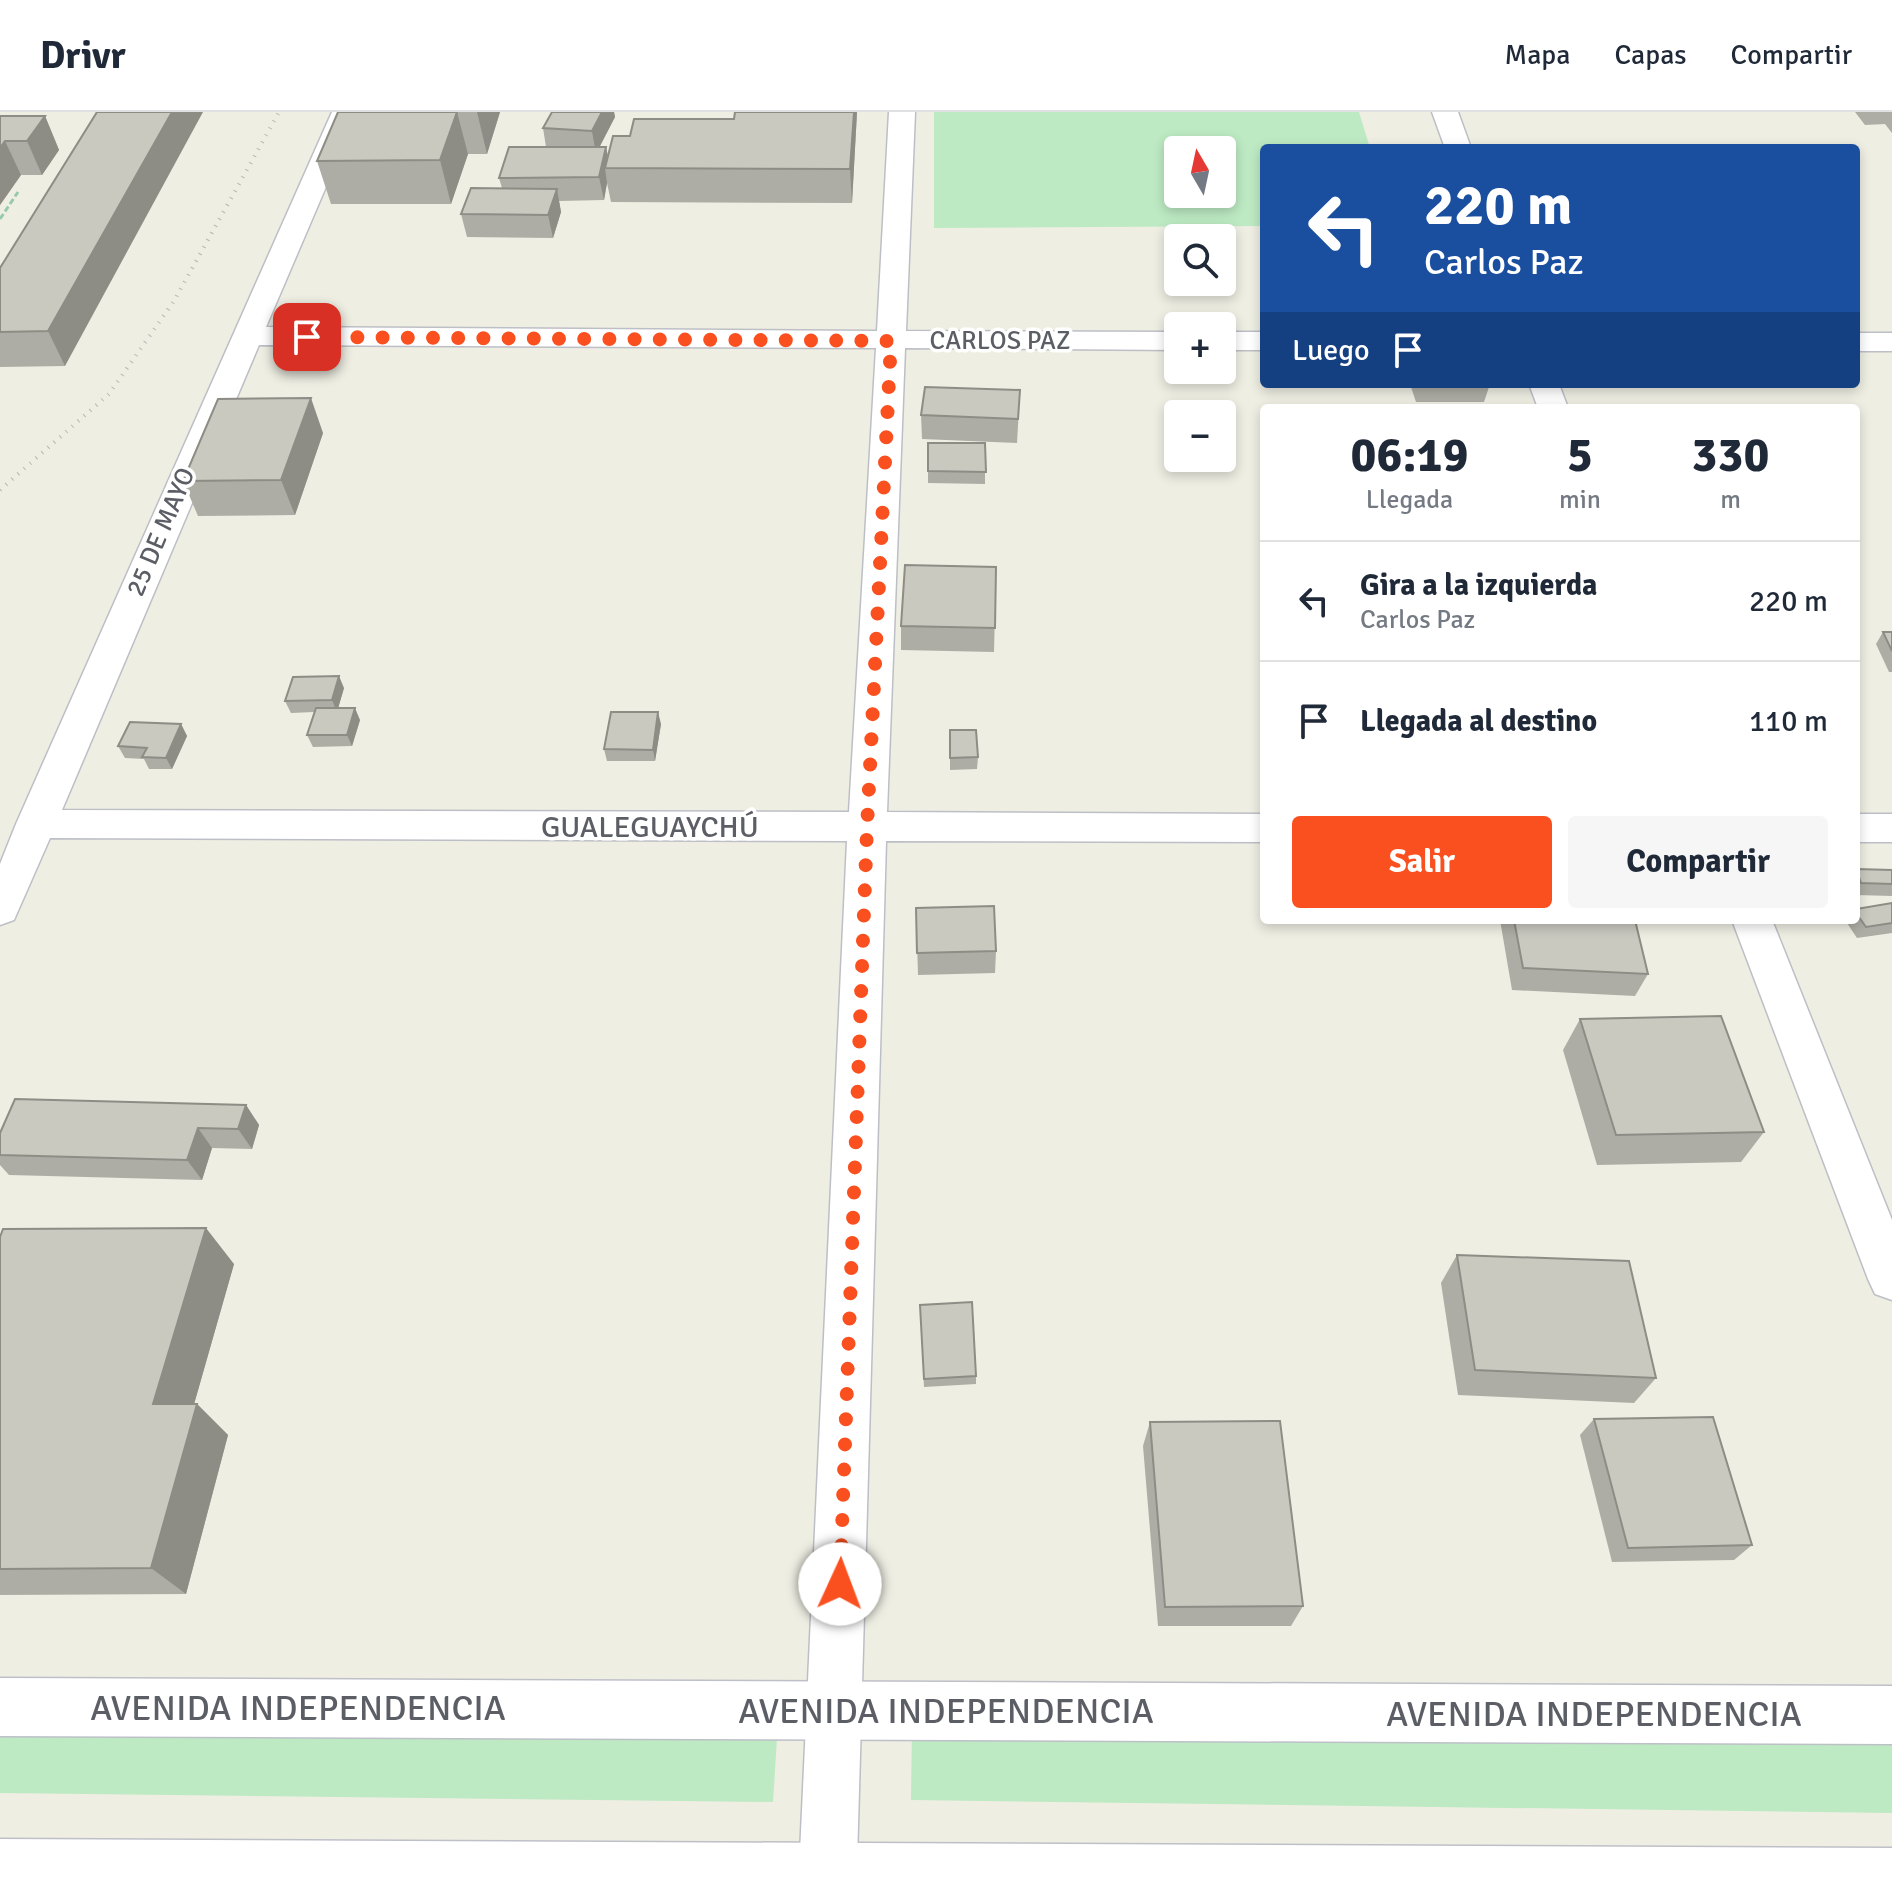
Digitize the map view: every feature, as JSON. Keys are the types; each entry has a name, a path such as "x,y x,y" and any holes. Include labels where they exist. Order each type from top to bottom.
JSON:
{"main road":[{"name":"AVENIDA INDEPENDENCIA","path":"0,1707 1892,1715"},
{"path":"0,1870 828,1885 1892,1879"}],"street":[{"name":"25 DE MAYO","path":"0,909 345,112"},
{"path":"828,1885 867,828 902,112"},
{"path":"1445,112 1457,144"},
{"name":"CARLOS PAZ","path":"246,336 1164,341"},
{"path":"1236,341 1260,341"},
{"path":"1860,342 1892,342"},
{"name":"GUALEGUAYCHÚ","path":"35,824 1260,828"},
{"path":"1860,828 1892,828"},
{"path":"1754,924 1892,1279"}],"path":[{"path":"0,219 18,192 9,192"}],"green space":[{"path":"934,112 1359,112 1369,144 1260,144 1260,226 1164,224 1164,227 934,228"},
{"path":"912,1727 1892,1739 1892,1813 911,1800"},
{"path":"0,1729 777,1738 773,1802 0,1793"}],"building":[{"path":"97,112 172,112 48,331 0,332 0,268"},
{"path":"338,112 457,112 440,160 317,161"},
{"path":"552,112 602,112 592,131 543,128"},
{"path":"735,112 854,112 850,169 605,168 613,136 630,136 634,119 734,119"},
{"path":"0,116 45,116 27,141 5,141 0,148"},
{"path":"509,147 606,147 599,177 499,178"},
{"path":"471,188 557,189 548,215 461,214"},
{"path":"925,387 1020,390 1018,419 921,415"},
{"path":"311,398 281,480 183,481 218,399"},
{"path":"928,443 985,443 986,472 928,471"},
{"path":"905,565 996,567 995,628 901,626"},
{"path":"1883,632 1892,632 1892,651"},
{"path":"339,676 332,700 285,701 293,677"},
{"path":"316,708 355,708 347,735 307,735"},
{"path":"611,712 658,712 653,750 604,749"},
{"path":"130,722 181,724 166,758 142,757 147,748 118,746"},
{"path":"950,730 976,730 978,757 950,758"},
{"path":"1860,869 1892,870 1892,884 1861,883"},
{"path":"1892,903 1892,923 1866,927 1860,919 1860,908"},
{"path":"994,906 996,951 917,953 916,908"},
{"path":"1515,924 1636,924 1648,974 1523,968"},
{"path":"1721,1016 1764,1132 1616,1135 1580,1019"},
{"path":"15,1099 246,1105 238,1129 198,1128 187,1160 0,1155 0,1133"},
{"path":"206,1228 153,1404 197,1404 151,1568 0,1569 0,1237 3,1229"},
{"path":"1457,1255 1629,1261 1656,1378 1475,1370"},
{"path":"972,1302 976,1376 924,1379 920,1305"},
{"path":"1713,1417 1752,1545 1628,1548 1594,1419"},
{"path":"1280,1421 1303,1606 1165,1607 1150,1422"}],"railway":[{"path":"0,490 109,394 174,301 279,112"}],"route":[{"path":"307,337 891,341 867,828 840,1584"}]}
